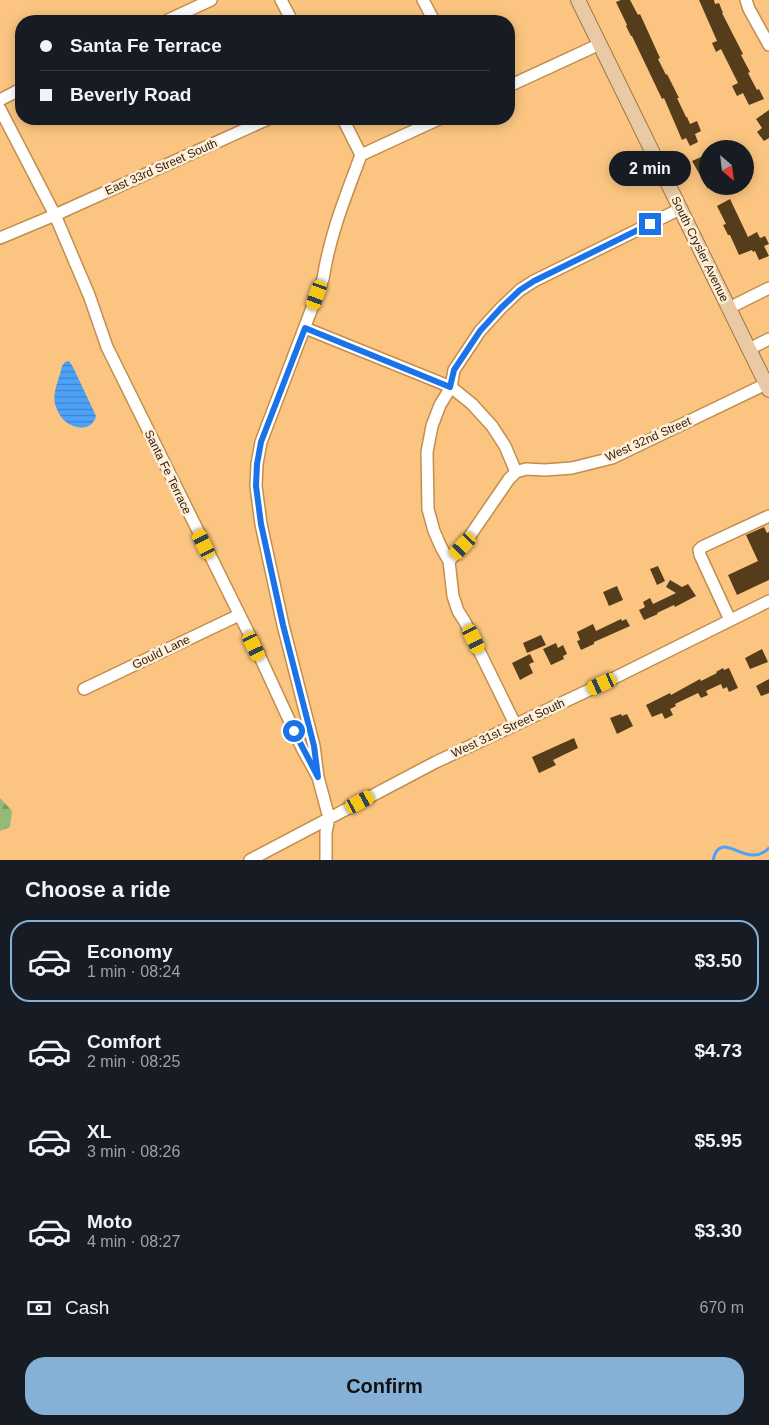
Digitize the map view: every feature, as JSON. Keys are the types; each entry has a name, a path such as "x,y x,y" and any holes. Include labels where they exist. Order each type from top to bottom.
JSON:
{"main road":[{"name":"South Crysler Avenue","path":"578,0 767,387"}],"street":[{"path":"179,15 211,0"},
{"path":"281,0 289,15"},
{"path":"423,0 431,15"},
{"path":"746,0 769,46"},
{"path":"515,83 600,44"},
{"path":"0,100 15,93"},
{"name":"Santa Fe Terrace","path":"0,109 55,215 89,295 107,347 239,615 302,748 318,777"},
{"name":"East 33rd Street South","path":"0,238 255,125"},
{"path":"345,125 361,155"},
{"path":"326,860 326,832 329,818 318,777 314,746 285,634 261,524 256,486 257,464 261,442 323,279 334,227 361,155 426,125"},
{"path":"515,724 458,611 453,596 449,561 434,531 428,509 426,452 432,426 440,405 450,387 454,370 480,331 520,290 534,281 680,209"},
{"path":"729,308 769,288"},
{"path":"305,328 450,387 472,404 492,426 505,446 516,472 463,546 449,561"},
{"path":"749,349 769,339"},
{"name":"West 32nd Street","path":"516,472 526,469 572,468 612,458 767,387"},
{"path":"730,620 700,555 700,550 702,547 730,533 769,516"},
{"name":"West 31st Street South","path":"250,860 436,762 611,680 769,601"},
{"name":"Gould Lane","path":"84,690 239,615"}],"green space":[{"path":"0,798 12,811 10,827 0,831"}],"water":[{"path":"69,361 96,416 91,425 87,427 82,428 69,424 60,415 55,404 55,390 62,366 65,362"}],"building":[{"path":"630,0 638,15 640,14 660,58 658,59 679,98 677,98 686,117 690,124 697,121 701,131 695,134 698,142 690,146 686,138 682,140 664,98 662,99 626,26 616,2"},
{"path":"699,0 714,0 715,4 719,3 722,13 743,54 741,55 750,72 748,73 764,99 749,105 743,93 737,96 732,86 738,83 721,49 716,52 712,43 717,41"},
{"path":"769,110 769,138 764,141 757,132 762,128 756,119"},
{"path":"699,158 699,173 692,161"},
{"path":"730,199 748,237 757,232 760,238 765,236 769,244 764,246 769,256 759,260 755,251 753,252 752,250 739,255 723,225 726,224 717,206"},
{"path":"764,527 767,533 769,532 769,580 737,595 728,575 758,561 746,535"},
{"path":"658,566 665,581 657,585 650,569"},
{"path":"670,580 682,587 688,584 696,596 644,620 639,610 645,607 643,602 650,598 653,604 676,593 666,587"},
{"path":"617,586 623,600 609,606 603,592"},
{"path":"621,619 622,621 626,619 630,626 581,650 577,641 580,640 577,632 593,624 596,631"},
{"path":"541,635 546,645 527,653 523,643"},
{"path":"556,643 558,648 563,645 567,654 563,656 564,659 551,665 543,649"},
{"path":"762,649 768,662 750,669 745,658"},
{"path":"530,654 534,662 529,664 533,673 520,680 512,663"},
{"path":"723,668 724,670 729,668 738,688 729,692 727,687 723,689 721,684 706,691 708,695 701,698 698,693 675,704 676,706 670,709 673,715 665,719 662,713 652,717 646,705 670,693 671,695 700,679 701,681"},
{"path":"769,679 769,693 761,696 756,686"},
{"path":"621,714 622,716 627,714 633,726 617,734 610,718"},
{"path":"574,738 578,748 553,760 556,765 539,773 532,757"}],"waterway":[{"path":"713,860 720,848 730,848 748,855 762,853 769,848"}],"route":[{"path":"294,731 318,777 314,746 283,625 261,524 256,486 261,442 305,328 450,387 454,370 480,331 520,290 534,281 650,224"}]}
